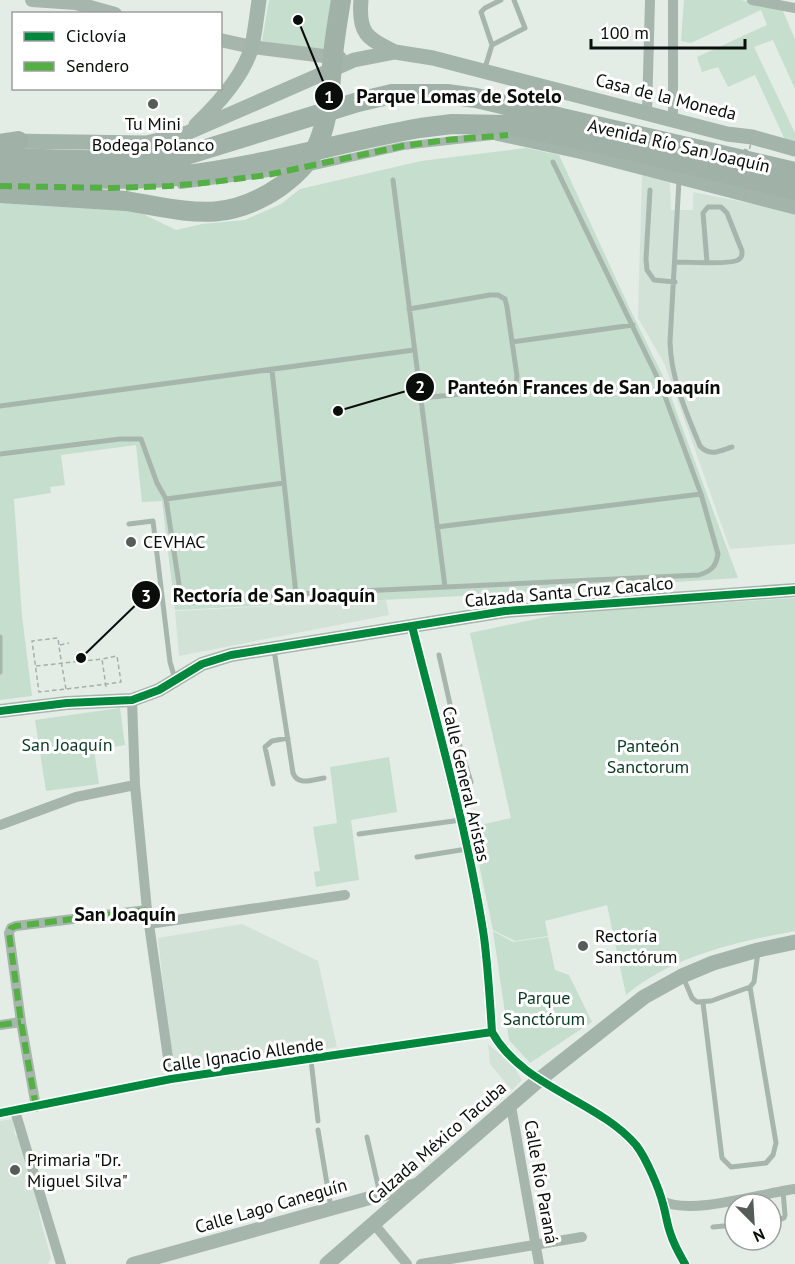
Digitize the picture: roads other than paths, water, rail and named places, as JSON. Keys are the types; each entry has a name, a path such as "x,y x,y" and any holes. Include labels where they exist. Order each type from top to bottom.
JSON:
{"highway":[{"path":"0,193 126,201 194,211 220,212 243,207 264,198 288,181 304,165 319,142 326,120 341,0"},
{"name":"Avenida Río San Joaquín","path":"0,158 121,161 180,157 358,102 392,94 418,93 476,98 795,172"},
{"name":"Avenida Río San Joaquín","path":"0,176 136,178 178,176 214,171 384,134 452,124 509,125 620,148 795,190"}],"main road":[{"path":"6,142 147,142 187,133 212,110 237,78 252,47 260,0"},
{"path":"361,0 360,17 366,35 395,52"},
{"name":"Casa de la Moneda","path":"187,133 354,60 395,52 433,58 795,148"},
{"path":"452,124 508,135 795,207"},
{"name":"Calzada México Tacuba","path":"327,1264 540,1079 644,997 682,976 713,963 795,942"}],"street":[{"path":"32,0 76,3 108,12"},
{"path":"647,113 650,0"},
{"path":"673,0 673,119"},
{"path":"752,0 795,8"},
{"path":"222,40 252,47 354,60"},
{"path":"0,186 111,188 213,182 267,175 403,146 508,135"},
{"name":"Calzada Santa Cruz Cacalco","path":"0,711 68,703 132,700 159,690 175,679 216,659 447,619 504,611 795,590"},
{"name":"Calle General Aristas","path":"412,626 467,849 484,937 492,1032"},
{"path":"132,700 135,785 147,910 171,1080"},
{"path":"0,825 76,797 135,785"},
{"path":"149,924 345,895"},
{"path":"36,1107 21,1022 9,933 11,928 147,910"},
{"path":"0,1025 21,1022"},
{"path":"492,1032 507,1055 627,1136 638,1148 663,1201 670,1234 686,1264"},
{"name":"Calle Ignacio Allende","path":"0,1113 171,1080 492,1032"},
{"name":"Calle Río Paraná","path":"511,1106 539,1264"},
{"path":"15,1111 61,1264"},
{"name":"Calle Lago Caneguín","path":"133,1264 420,1184"},
{"path":"663,1201 668,1204 691,1207 795,1189"},
{"path":"667,1223 684,1206"},
{"path":"374,1224 407,1264"},
{"path":"421,1264 582,1237"}],"lane":[{"path":"484,71 492,45 481,12 501,0"},
{"path":"492,45 525,28 514,0"},
{"path":"0,454 120,439 141,439 157,483 166,499 178,585 185,598 193,602 296,594 699,575 709,571 716,564 718,555 701,494 660,382 553,162"},
{"path":"680,177 670,342 671,364 700,446 705,452 713,453 732,447"},
{"path":"393,180 445,587"},
{"path":"650,190 647,270 654,280 675,282"},
{"path":"675,261 707,262 733,261 742,256 727,213 721,207 708,207 703,213 707,262"},
{"path":"409,309 467,298 498,295 505,298 517,376 516,385 510,389 422,398"},
{"path":"512,342 633,325"},
{"path":"0,406 414,350"},
{"path":"272,370 296,594"},
{"path":"166,499 284,483"},
{"path":"437,527 701,494"},
{"path":"129,524 153,521 170,662 175,679"},
{"path":"0,637 0,672"},
{"path":"274,648 292,773 300,782 324,778"},
{"path":"438,655 458,740 471,782"},
{"path":"273,784 266,747 272,741 288,738"},
{"path":"440,741 458,740"},
{"path":"359,834 461,820"},
{"path":"417,857 467,849"},
{"path":"682,976 692,998 703,1003 750,987 754,982 758,950"},
{"path":"703,1003 722,1158 731,1167 766,1163 773,1155 776,1143 750,987"},
{"path":"310,1060 318,1121"},
{"path":"318,1130 331,1208"},
{"path":"367,1137 380,1194"},
{"path":"783,1191 785,1215 783,1218"},
{"path":"712,1227 723,1226"}],"place":[{"name":"Parque Lomas de Sotelo","path":"298,20"},
{"name":"Tu Mini Bodega Polanco","path":"153,104"},
{"name":"Panteón Frances de San Joaquín","path":"338,411"},
{"name":"CEVHAC","path":"131,542"},
{"name":"Rectoría de San Joaquín","path":"81,658"},
{"name":"Rectoría Sanctórum","path":"583,946"},
{"name":"Primaria \"Dr. Miguel Silva\"","path":"15,1170"}],"district":[{"name":"San Joaquín","path":"125,914"}],"park label":[{"name":"Panteón Sanctorum","path":"648,756"},
{"name":"Parque Sanctórum","path":"544,1008"}]}
